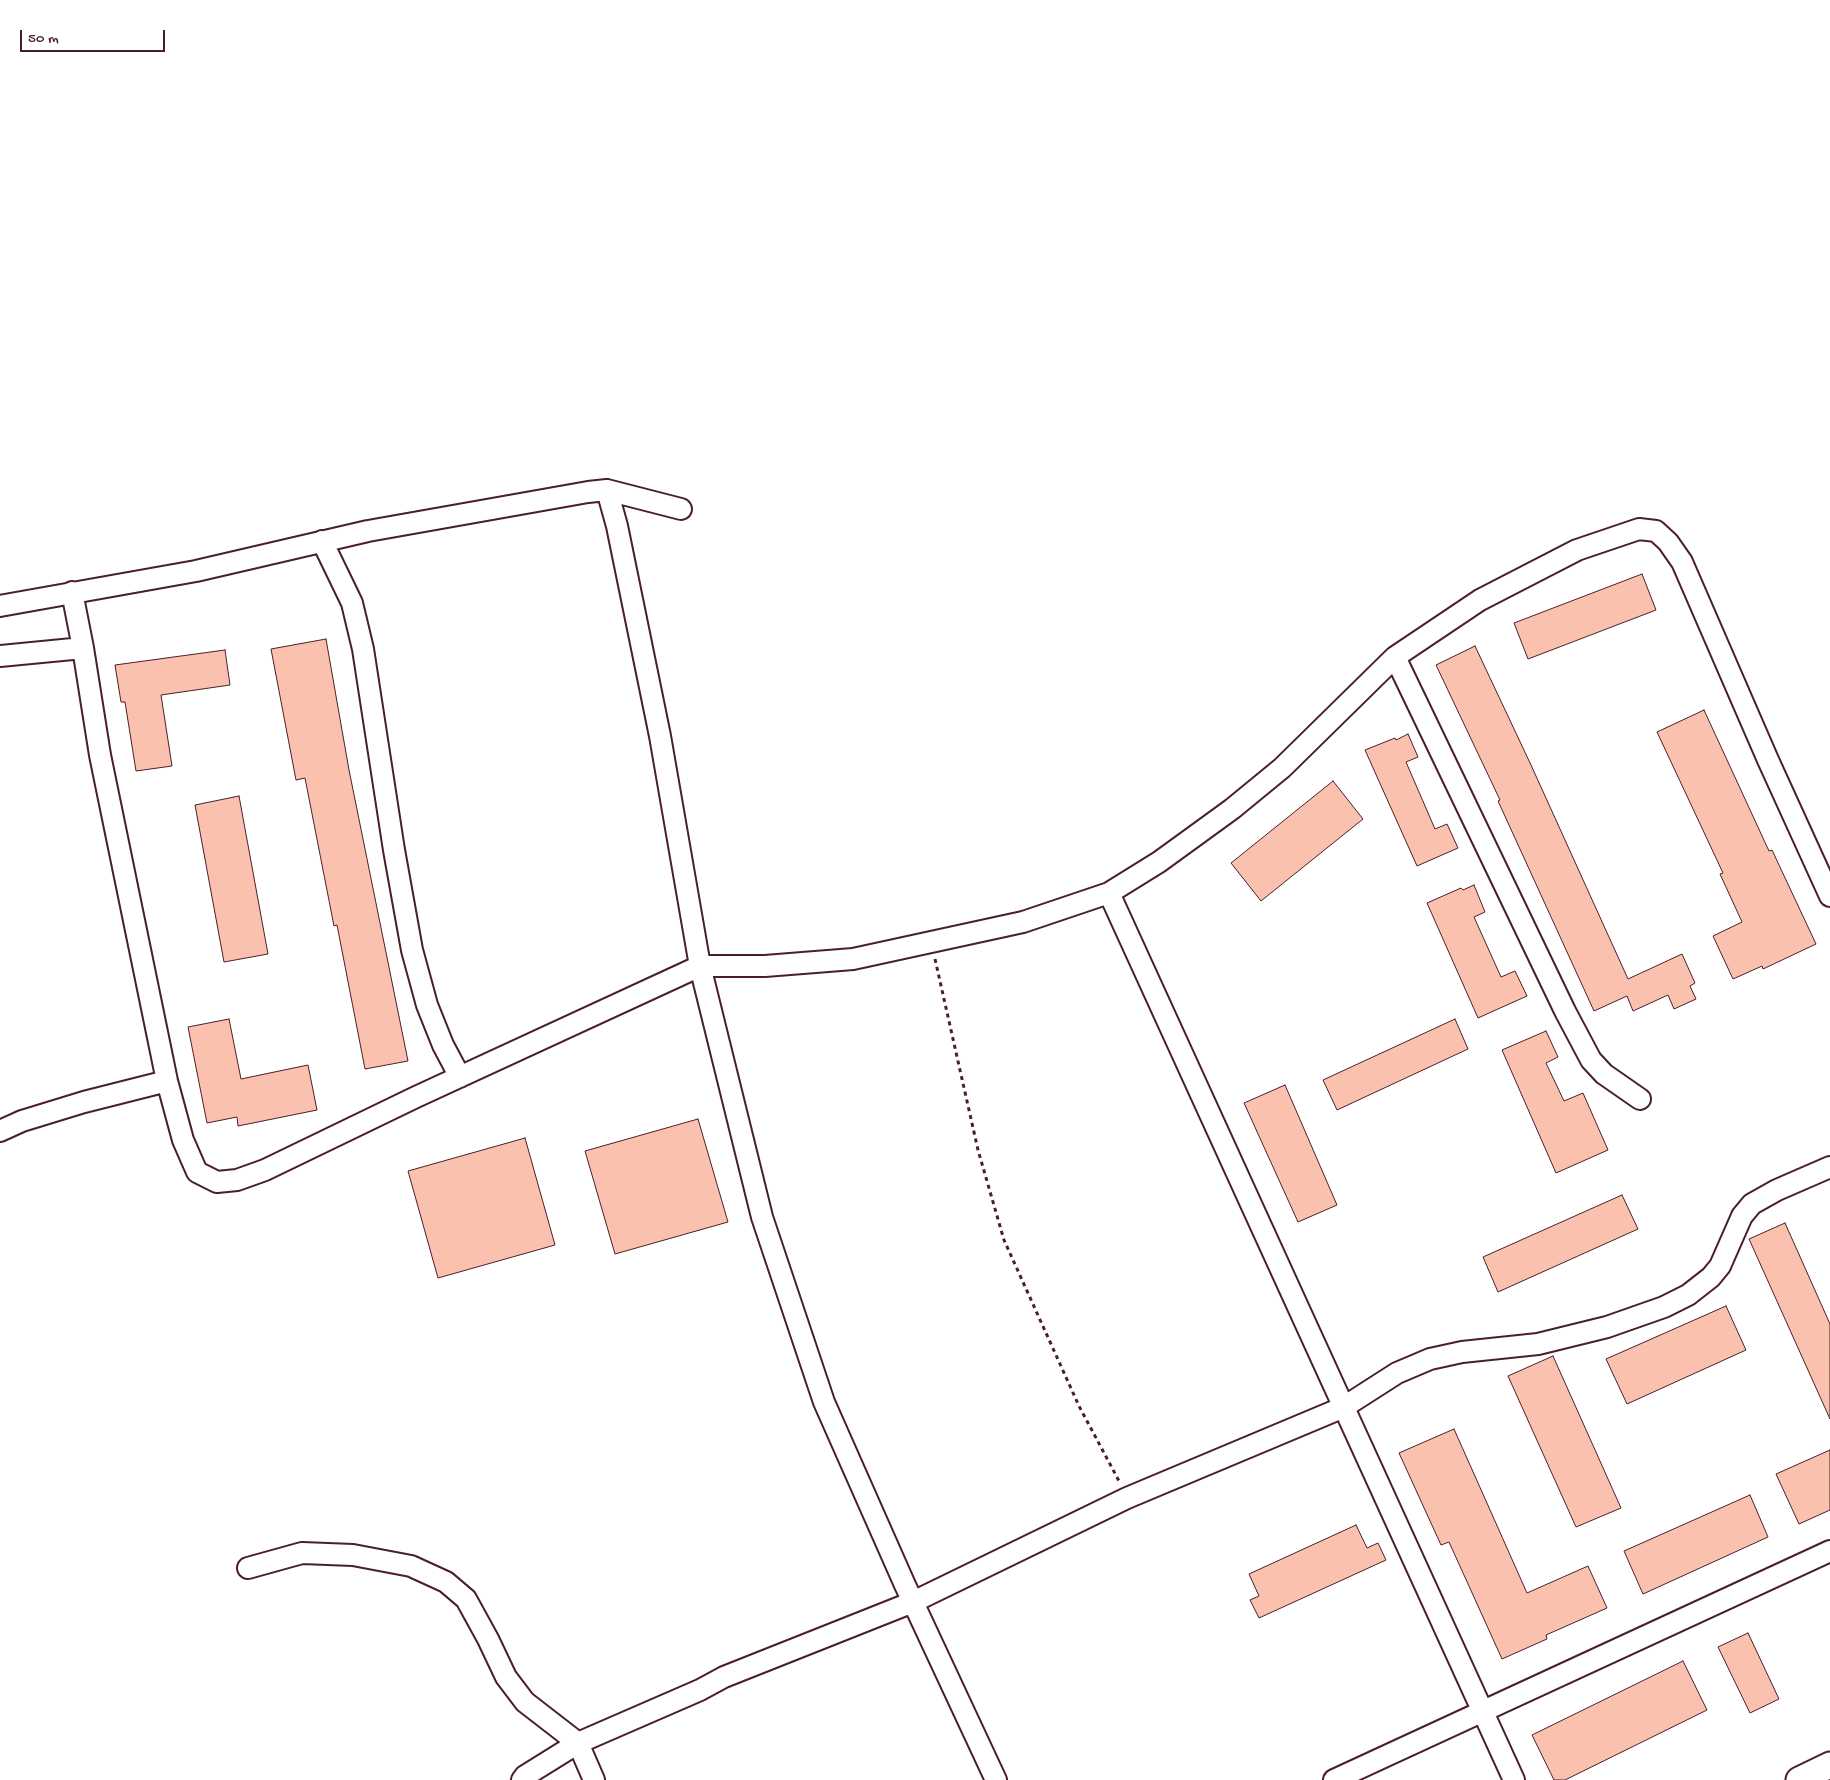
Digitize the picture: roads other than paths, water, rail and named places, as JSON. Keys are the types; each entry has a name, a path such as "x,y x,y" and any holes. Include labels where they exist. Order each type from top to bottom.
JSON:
{"main road":[{"path":"1800,1780 1830,1765"}],"street":[{"path":"608,490 660,736 700,966 762,1217 824,1402 913,1602 996,1780"},
{"path":"0,606 196,571 377,529 588,492 608,490 681,508"},
{"path":"72,592 100,755 167,1082 183,1140 197,1172 217,1182 237,1180 265,1170 700,966 765,966 853,959 1023,922 1109,893 1159,862 1232,809 1282,768 1395,658 1480,600 1577,550 1639,529 1656,531 1668,542 1682,562 1768,760 1830,896"},
{"path":"322,541 352,602 364,649 394,850 412,950 426,1005 443,1045 460,1077"},
{"path":"0,656 83,648"},
{"path":"1395,658 1565,1011 1591,1060 1604,1074 1640,1099"},
{"path":"1109,893 1514,1780"},
{"path":"0,1130 22,1121 84,1102 167,1082"},
{"path":"522,1780 525,1776 578,1743 700,1690 724,1677 913,1602 1127,1498 1344,1407 1397,1373 1430,1359 1462,1352 1547,1342 1607,1327 1664,1307 1688,1295 1711,1278 1720,1266 1742,1216 1752,1204 1777,1190 1830,1166"},
{"path":"1334,1780 1830,1551"},
{"path":"248,1568 302,1552 352,1555 412,1566 446,1582 466,1599 506,1677 525,1702 578,1743 594,1780"}]}
